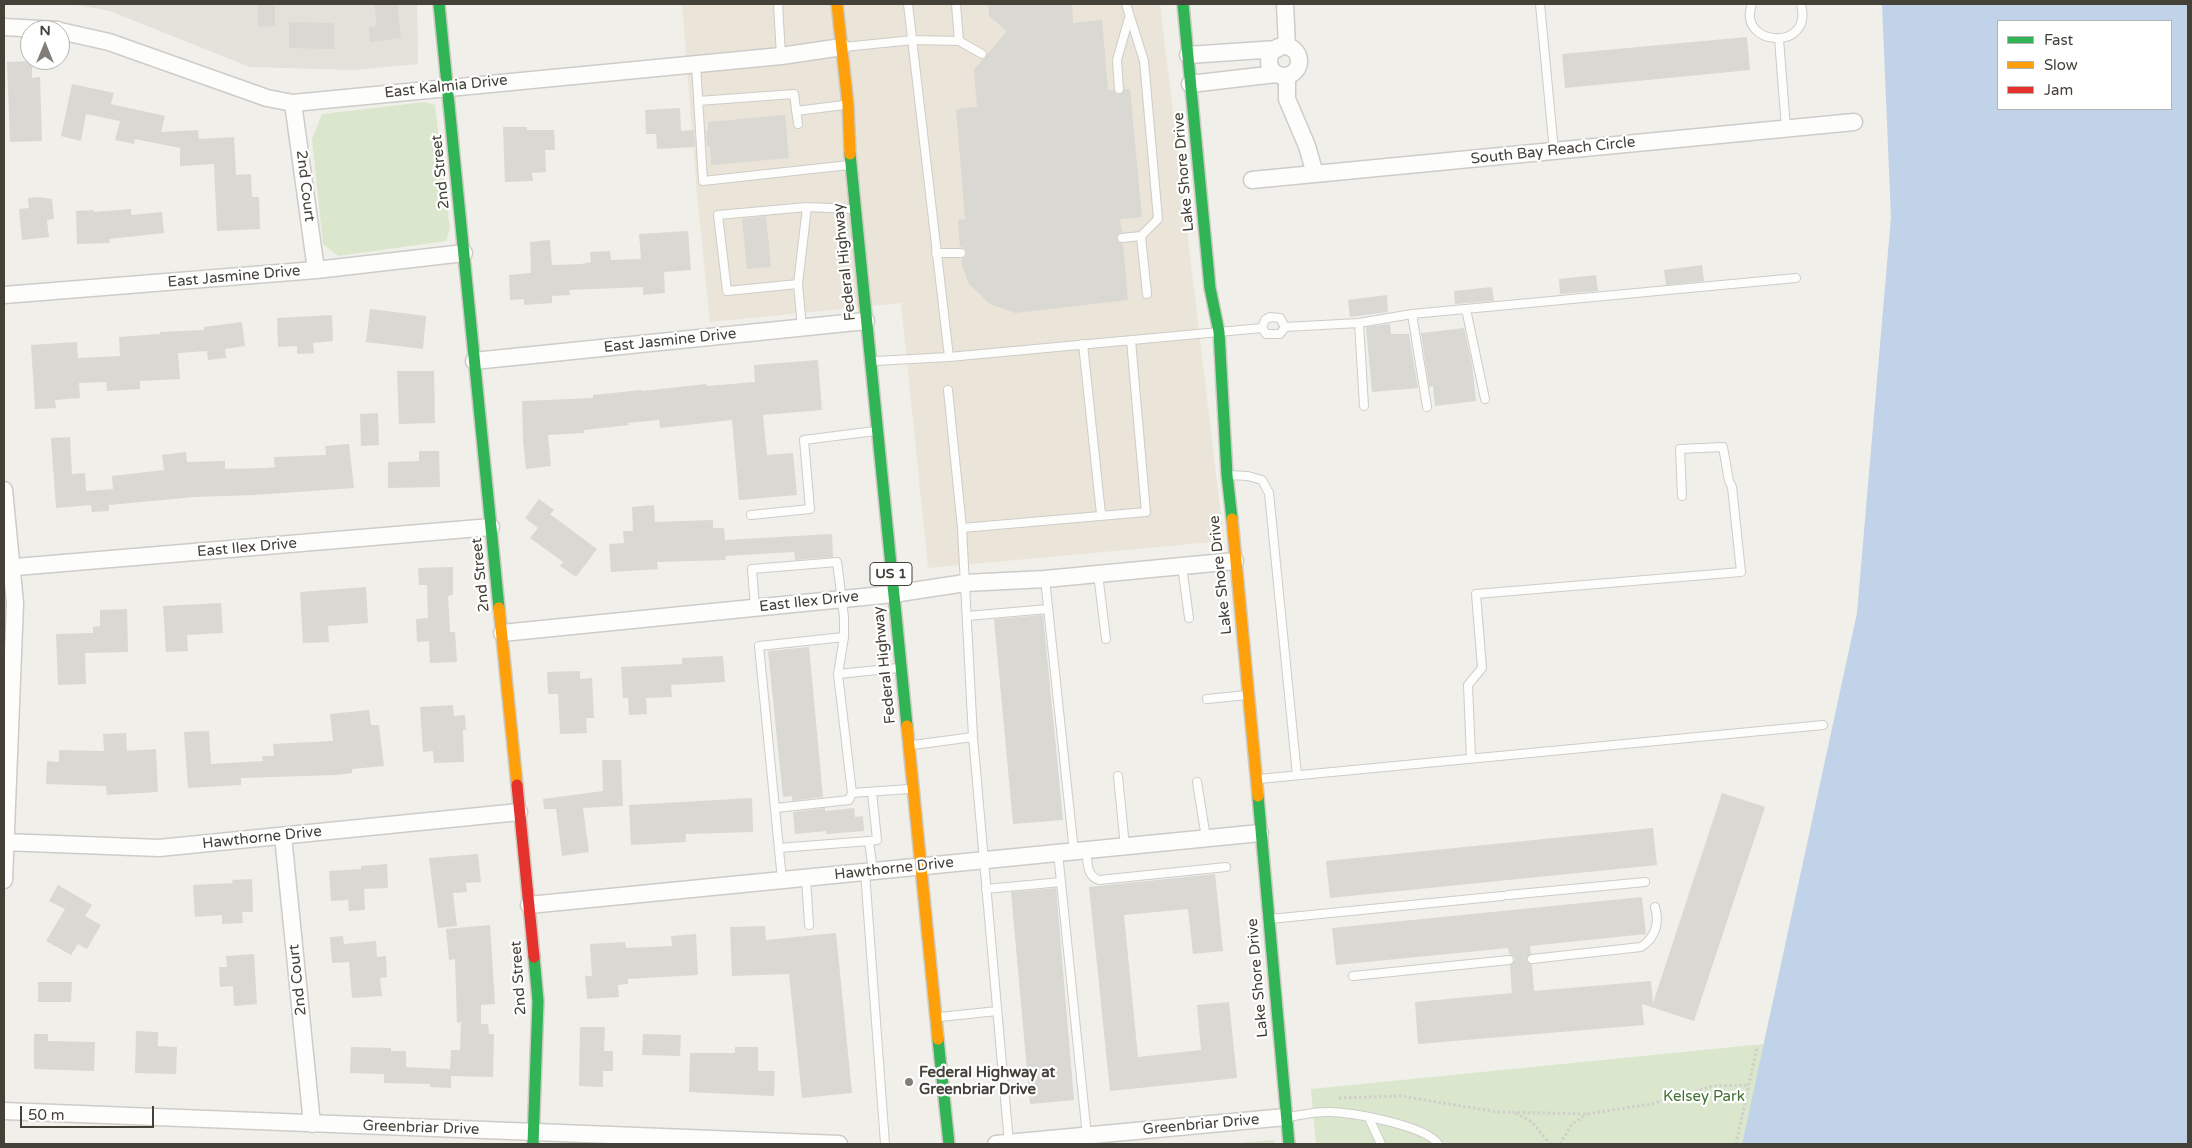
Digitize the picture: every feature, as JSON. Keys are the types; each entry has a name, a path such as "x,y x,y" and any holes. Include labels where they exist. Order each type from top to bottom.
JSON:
{"street":[{"name":"2nd Street","path":"439,4 538,1001 533,1138"},
{"name":"Federal Highway","path":"837,4 848,105 851,165 870,362 949,1144"},
{"name":"Lake Shore Drive","path":"1183,4 1210,288 1219,332 1227,475 1289,1144"},
{"path":"1282,48 1285,4"},
{"name":"East Kalmia Drive","path":"4,27 20,28"},
{"name":"East Kalmia Drive","path":"70,33 109,42 267,98 293,103 782,56 842,47"},
{"path":"1282,48 1271,54 1269,63 1282,75 1288,99 1307,146 1315,174"},
{"path":"1188,55 1282,48 1297,53 1299,61 1295,72 1282,75 1190,84"},
{"name":"2nd Court","path":"293,103 316,270"},
{"name":"South Bay Reach Circle","path":"1252,180 1854,122"},
{"name":"East Jasmine Drive","path":"4,295 316,270 464,253"},
{"name":"East Jasmine Drive","path":"474,361 866,321"},
{"path":"4,490 8,568 15,603 4,842 4,880"},
{"name":"East Ilex Drive","path":"8,568 491,527"},
{"name":"East Ilex Drive","path":"502,633 893,594 965,583 1045,579 1235,561"},
{"name":"Hawthorne Drive","path":"4,842 159,848 520,812"},
{"name":"Hawthorne Drive","path":"529,905 1260,833"},
{"name":"2nd Court","path":"284,836 312,1124"},
{"name":"Greenbriar Drive","path":"4,1111 312,1124 533,1138 839,1144"},
{"name":"Greenbriar Drive","path":"1002,1144 1286,1117"}],"lane":[{"path":"778,4 782,56"},
{"path":"908,4 949,357"},
{"path":"956,4 959,41"},
{"path":"1122,238 1141,236 1158,220 1144,61 1126,4"},
{"path":"1540,4 1554,151"},
{"path":"1752,4 1750,16 1757,31 1763,36 1779,39 1794,32 1799,26 1802,18 1800,4"},
{"path":"1120,90 1117,60 1129,18"},
{"path":"1779,39 1786,128"},
{"path":"842,47 912,40 959,41 982,54"},
{"path":"696,64 704,181 851,165"},
{"path":"698,101 794,94 798,124"},
{"path":"796,111 848,105"},
{"path":"798,284 727,291 718,215 807,207 855,209"},
{"path":"802,328 798,284 807,207"},
{"path":"1141,236 1147,294"},
{"path":"936,253 961,253"},
{"path":"1285,327 1359,323 1412,314 1796,278"},
{"path":"1466,309 1485,399"},
{"path":"1412,314 1426,407"},
{"path":"1262,328 1267,318 1273,317 1280,318 1285,327"},
{"path":"1359,323 1364,406"},
{"path":"1262,328 1266,334 1274,335 1280,334 1285,327"},
{"path":"870,362 949,357 1262,328"},
{"path":"962,528 1101,514 1146,512 1131,340"},
{"path":"1083,344 1101,514"},
{"path":"948,390 962,528 973,737 997,1011 1002,1144"},
{"path":"751,515 810,509 804,440 877,431"},
{"path":"1471,758 1468,685 1482,668 1476,594 1741,572 1732,487 1729,481 1724,447 1680,449 1682,496"},
{"path":"1227,475 1248,476 1262,480 1269,493 1297,775"},
{"path":"755,608 752,569 837,562 844,618 844,637 838,674 852,793 849,800 776,808"},
{"path":"1182,566 1189,618"},
{"path":"1098,574 1106,638"},
{"path":"1045,579 1073,852 1061,882 1087,1136"},
{"path":"967,616 1048,608"},
{"path":"782,880 759,646 844,637"},
{"path":"838,674 901,668"},
{"path":"1206,699 1247,695"},
{"path":"1255,779 1823,725"},
{"path":"908,745 973,737"},
{"path":"1118,776 1125,846"},
{"path":"1197,782 1206,838"},
{"path":"852,793 913,789"},
{"path":"779,848 877,840 872,792"},
{"path":"869,841 869,872 885,1144"},
{"path":"1073,852 1093,878 1099,880 1226,867"},
{"path":"806,878 810,925"},
{"path":"986,889 1061,882"},
{"path":"1268,919 1645,882"},
{"path":"1532,959 1641,948 1648,943 1656,930 1657,915 1655,906"},
{"path":"1353,976 1509,960"},
{"path":"936,1018 997,1011"},
{"path":"1286,1117 1327,1112 1352,1113 1407,1126 1431,1136 1438,1144"},
{"path":"1369,1118 1380,1144"}],"path":[{"path":"1736,1144 1757,1047"},
{"path":"1336,1098 1400,1096 1498,1112 1587,1114 1651,1104 1712,1086 1749,1085"},
{"path":"1516,1113 1532,1122 1550,1144"},
{"path":"1560,1144 1572,1124 1587,1114"}],"shaded area":[{"path":"72,4 417,4 418,64 354,70 250,67 110,11"},
{"path":"682,4 1160,4 1224,541 928,568 901,303 710,322 697,195"}],"green space":[{"path":"425,102 435,105 450,229 446,241 338,256 323,244 312,139 322,114"},
{"name":"Kelsey Park","path":"1764,1044 1742,1144 1316,1144 1311,1089"},
{"path":"1273,1140 1276,1144 1231,1144"}],"water":[{"path":"1882,4 2188,4 2188,1144 1742,1144 1857,613 1891,217"}],"building":[{"path":"258,4 275,4 275,26 258,27"},
{"path":"374,4 397,4 401,38 370,42 369,27 377,26"},
{"path":"988,4 1072,4 1073,23 1102,20 1108,90 1114,90 1116,94 1120,95 1125,89 1130,89 1142,217 1120,219 1122,232 1117,236 1118,242 1123,244 1128,300 1015,313 990,304 969,284 961,259 967,253 964,248 960,247 958,220 965,219 956,109 977,107 974,70 1007,31 989,16"},
{"path":"289,22 334,23 334,49 289,48"},
{"path":"1747,37 1750,70 1565,88 1562,54"},
{"path":"20,61 20,70 32,70 32,78 40,77 42,141 10,142 7,62"},
{"path":"72,84 114,93 111,104 165,116 161,132 198,130 199,139 234,137 236,175 251,174 252,197 259,197 260,229 217,231 214,164 180,166 180,148 135,139 134,144 115,140 120,121 86,114 81,141 61,136"},
{"path":"680,108 681,131 694,130 695,147 657,149 656,134 646,134 645,110"},
{"path":"785,115 789,158 711,165 710,146 707,146 706,130 708,130 708,122"},
{"path":"503,127 527,127 527,130 554,130 555,150 545,150 546,172 532,173 533,181 505,182"},
{"path":"28,198 52,199 54,219 47,220 49,237 22,240 19,209 29,208"},
{"path":"131,209 131,215 162,212 164,233 109,239 110,243 77,244 76,211 94,210 94,212"},
{"path":"766,216 771,267 747,269 742,219"},
{"path":"688,231 691,270 664,272 665,293 643,295 643,287 569,290 570,295 552,296 552,303 524,305 524,299 510,300 509,275 531,273 530,242 550,240 552,265 581,264 591,262 590,252 610,251 611,260 641,259 639,234"},
{"path":"1702,265 1704,281 1666,285 1664,270"},
{"path":"1596,275 1598,291 1560,294 1559,279"},
{"path":"1492,287 1494,301 1455,304 1454,291"},
{"path":"1387,295 1388,312 1350,317 1348,300"},
{"path":"370,309 426,316 423,349 366,342"},
{"path":"332,315 333,341 313,343 314,353 297,354 297,346 278,347 277,318"},
{"path":"242,322 245,346 225,349 226,358 208,360 207,351 178,353 180,379 140,381 140,389 107,391 106,382 79,383 80,398 55,400 56,408 35,409 31,345 77,342 78,358 120,356 119,337 160,334 160,332 204,330 204,327"},
{"path":"1390,324 1391,334 1409,334 1418,388 1372,392 1366,327"},
{"path":"1464,328 1472,364 1476,401 1435,406 1433,386 1429,387 1421,333"},
{"path":"818,360 822,410 763,415 767,455 793,453 797,495 739,500 732,420 660,428 659,420 584,430 584,433 548,435 551,466 526,469 522,401 593,398 593,395 642,390 755,382 754,365"},
{"path":"397,371 434,371 435,423 399,424"},
{"path":"378,413 379,445 361,446 360,414"},
{"path":"70,437 72,474 85,473 86,491 113,489 112,476 164,470 162,455 186,452 187,462 225,461 225,469 266,468 275,467 274,457 326,455 325,446 349,444 354,488 194,497 109,505 109,511 92,512 91,505 56,508 51,438"},
{"path":"419,451 439,451 440,487 388,488 388,462 419,461"},
{"path":"539,499 554,510 550,514 597,549 576,577 560,566 563,562 530,538 538,528 525,518"},
{"path":"654,505 655,522 713,520 713,528 724,528 725,540 832,534 833,557 795,560 794,552 725,556 726,560 657,562 658,569 611,572 609,544 624,543 623,531 633,531 632,507"},
{"path":"453,567 453,595 448,596 450,632 455,632 457,662 430,663 429,641 417,642 416,619 428,618 427,585 419,585 418,568"},
{"path":"366,587 368,623 328,626 329,642 303,643 300,592"},
{"path":"221,603 223,633 187,635 188,651 166,652 163,606"},
{"path":"127,609 128,652 85,653 86,684 58,685 56,634 93,633 93,627 100,626 100,610"},
{"path":"1043,615 1063,820 1013,824 994,619"},
{"path":"809,647 823,797 792,801 792,796 783,797 768,651"},
{"path":"723,656 725,682 671,685 672,697 646,698 647,714 629,715 628,698 623,698 621,667 682,664 682,658"},
{"path":"580,671 580,679 592,678 594,718 586,718 587,733 560,734 558,694 548,694 547,672"},
{"path":"453,705 454,716 465,715 466,730 463,730 464,762 434,763 433,751 423,752 420,707"},
{"path":"369,710 371,725 379,725 384,766 352,769 352,773 336,775 241,778 241,785 188,788 184,732 209,731 211,764 263,761 262,756 274,756 273,744 333,741 330,714"},
{"path":"126,733 127,751 156,749 158,792 107,795 106,786 46,784 47,761 59,762 59,750 104,751 103,734"},
{"path":"602,760 621,760 623,806 583,808 589,852 562,856 556,809 544,809 543,799 603,791"},
{"path":"1722,793 1765,807 1694,1021 1642,1004 1644,1025 1418,1044 1415,1002 1512,993 1510,966 1515,960 1509,954 1508,948 1336,965 1332,928 1642,897 1646,934 1530,946 1531,954 1526,959 1532,965 1534,991 1651,981 1653,1003"},
{"path":"752,798 753,832 686,834 686,842 631,845 629,805"},
{"path":"825,808 825,811 854,808 855,817 863,816 864,831 826,834 826,831 795,834 793,812"},
{"path":"1653,828 1657,865 1330,898 1326,861"},
{"path":"478,854 481,882 466,883 467,892 453,893 457,926 438,928 429,858"},
{"path":"387,864 388,888 364,889 365,910 349,911 348,900 331,901 329,871 361,869 361,866"},
{"path":"1215,874 1223,951 1193,954 1188,909 1124,915 1138,1057 1201,1050 1197,1005 1229,1002 1237,1078 1110,1091 1089,887"},
{"path":"252,879 253,912 242,912 243,923 222,924 222,915 195,917 193,885 233,883 232,880"},
{"path":"58,885 92,905 85,916 101,925 87,949 78,944 71,955 46,941 65,909 49,901"},
{"path":"1056,888 1074,1100 1030,1104 1011,892"},
{"path":"490,925 495,1004 481,1005 481,1024 488,1024 489,1034 494,1034 493,1077 451,1076 451,1088 430,1087 430,1084 384,1083 384,1074 350,1073 351,1047 391,1048 391,1051 406,1051 406,1067 450,1069 451,1050 460,1050 461,1022 457,1023 455,959 449,960 446,929"},
{"path":"765,926 766,940 836,933 852,1093 802,1098 789,974 732,976 730,927"},
{"path":"696,934 698,975 628,979 628,984 618,985 619,997 587,999 585,976 592,976 590,944 625,942 626,948 672,946 671,936"},
{"path":"343,936 344,944 376,941 377,957 386,956 387,977 380,978 382,996 352,998 349,962 332,963 330,937"},
{"path":"254,954 257,1004 234,1006 233,986 220,987 219,967 227,967 226,956"},
{"path":"38,982 72,982 71,1002 38,1002"},
{"path":"580,1027 605,1027 604,1051 613,1051 613,1071 603,1071 603,1087 579,1086"},
{"path":"136,1031 158,1032 158,1046 177,1047 176,1074 135,1073"},
{"path":"34,1034 48,1034 48,1041 95,1042 94,1071 34,1069"},
{"path":"643,1034 681,1035 680,1056 642,1055"},
{"path":"735,1047 758,1047 758,1071 775,1071 774,1096 689,1092 690,1053 735,1053"}],"traffic: fast":[{"path":"439,4 499,608"},
{"path":"1183,4 1210,288 1219,332 1227,475 1232,519"},
{"path":"850,154 907,726"},
{"path":"1258,796 1289,1144"},
{"path":"533,1144 538,1001 534,957"},
{"path":"938,1039 949,1144"}],"traffic: slow":[{"path":"837,4 848,105 850,154"},
{"path":"1232,519 1258,796"},
{"path":"499,608 517,785"},
{"path":"907,726 938,1039"}],"traffic: jam":[{"path":"517,785 534,957"}],"place":[{"name":"Federal Highway at Greenbriar Drive","path":"909,1082"}]}
